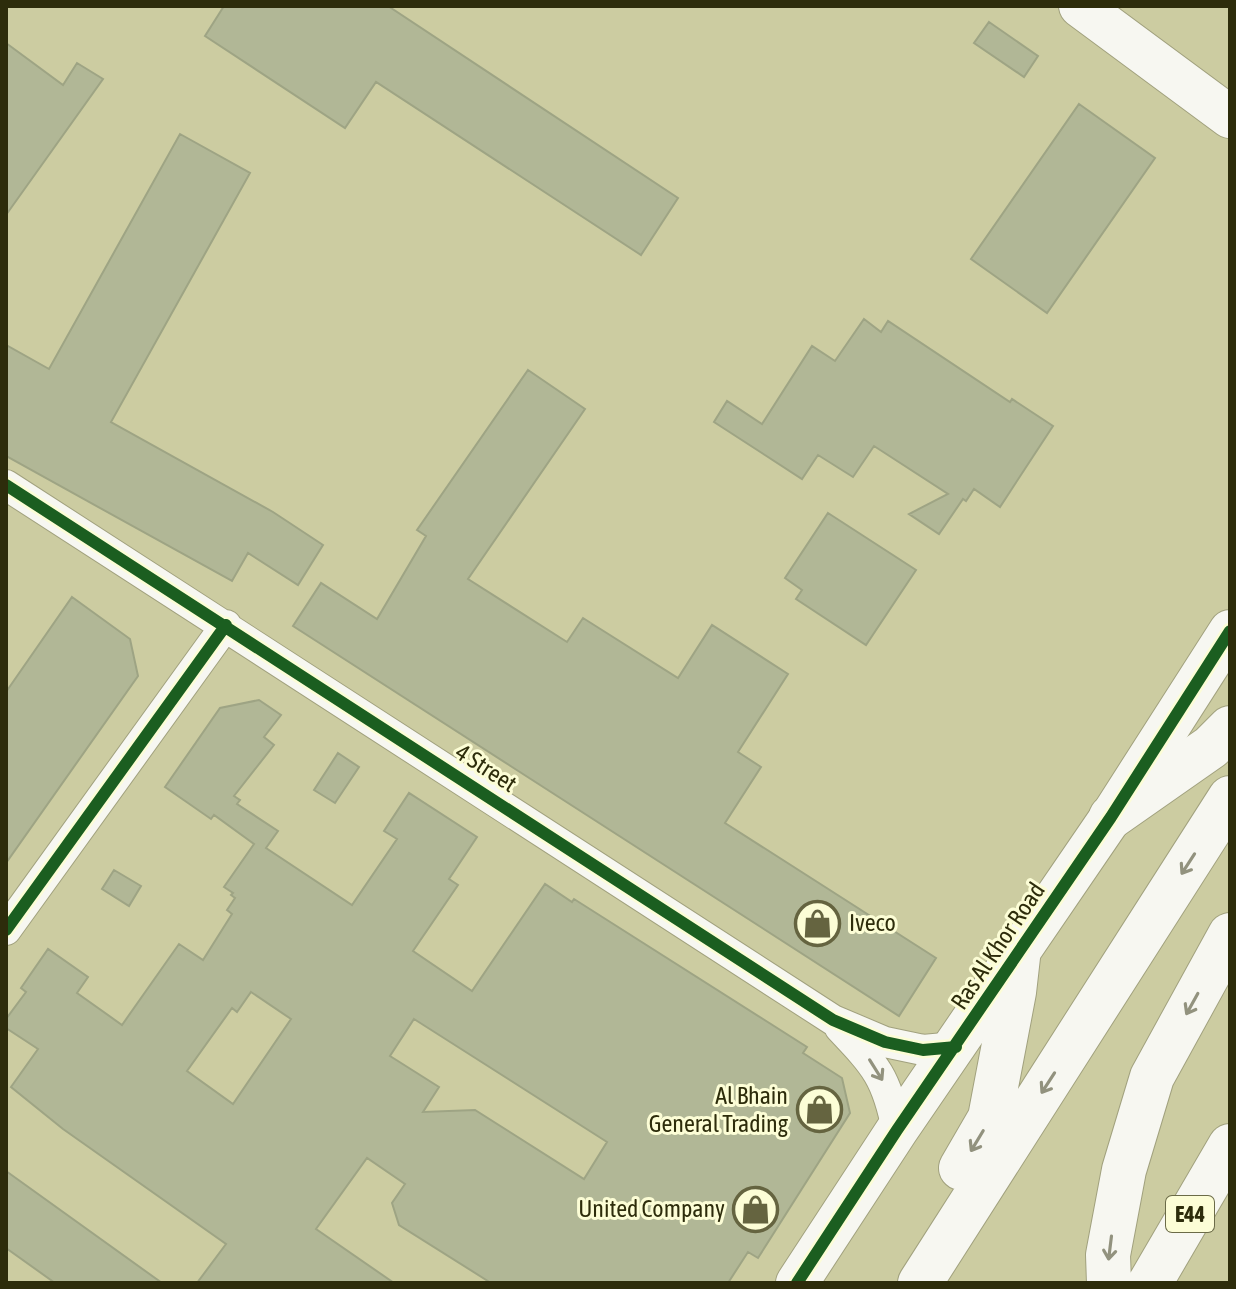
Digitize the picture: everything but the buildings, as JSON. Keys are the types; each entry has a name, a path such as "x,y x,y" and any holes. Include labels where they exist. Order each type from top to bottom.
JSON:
{"highway":[{"path":"1111,817 1211,747 1230,728"},
{"path":"919,1283 1230,798"},
{"path":"1109,1283 1108,1255 1124,1170 1152,1077 1230,935"},
{"path":"919,1283 935,1212 990,1118 1018,957"},
{"name":"E44","path":"1150,1283 1230,1146"}],"street":[{"path":"1080,6 1230,117"},
{"name":"4 Street","path":"6,485 833,1020 885,1042 923,1050 956,1047"},
{"path":"6,930 226,625"},
{"name":"Ras Al Khor Road","path":"797,1283 897,1130 1111,817 1230,631"},
{"name":"4 Street","path":"833,1020 873,1063 890,1095 897,1130"}],"cycle path":[{"path":"6,485 833,1020 885,1042 923,1050 956,1047"},
{"path":"6,930 226,625"},
{"path":"797,1283 897,1130 1111,817 1230,631"}],"place":[{"name":"Iveco","path":"818,923"},
{"name":"Al Bhain General Trading","path":"819,1110"},
{"name":"United Company","path":"756,1209"}]}
